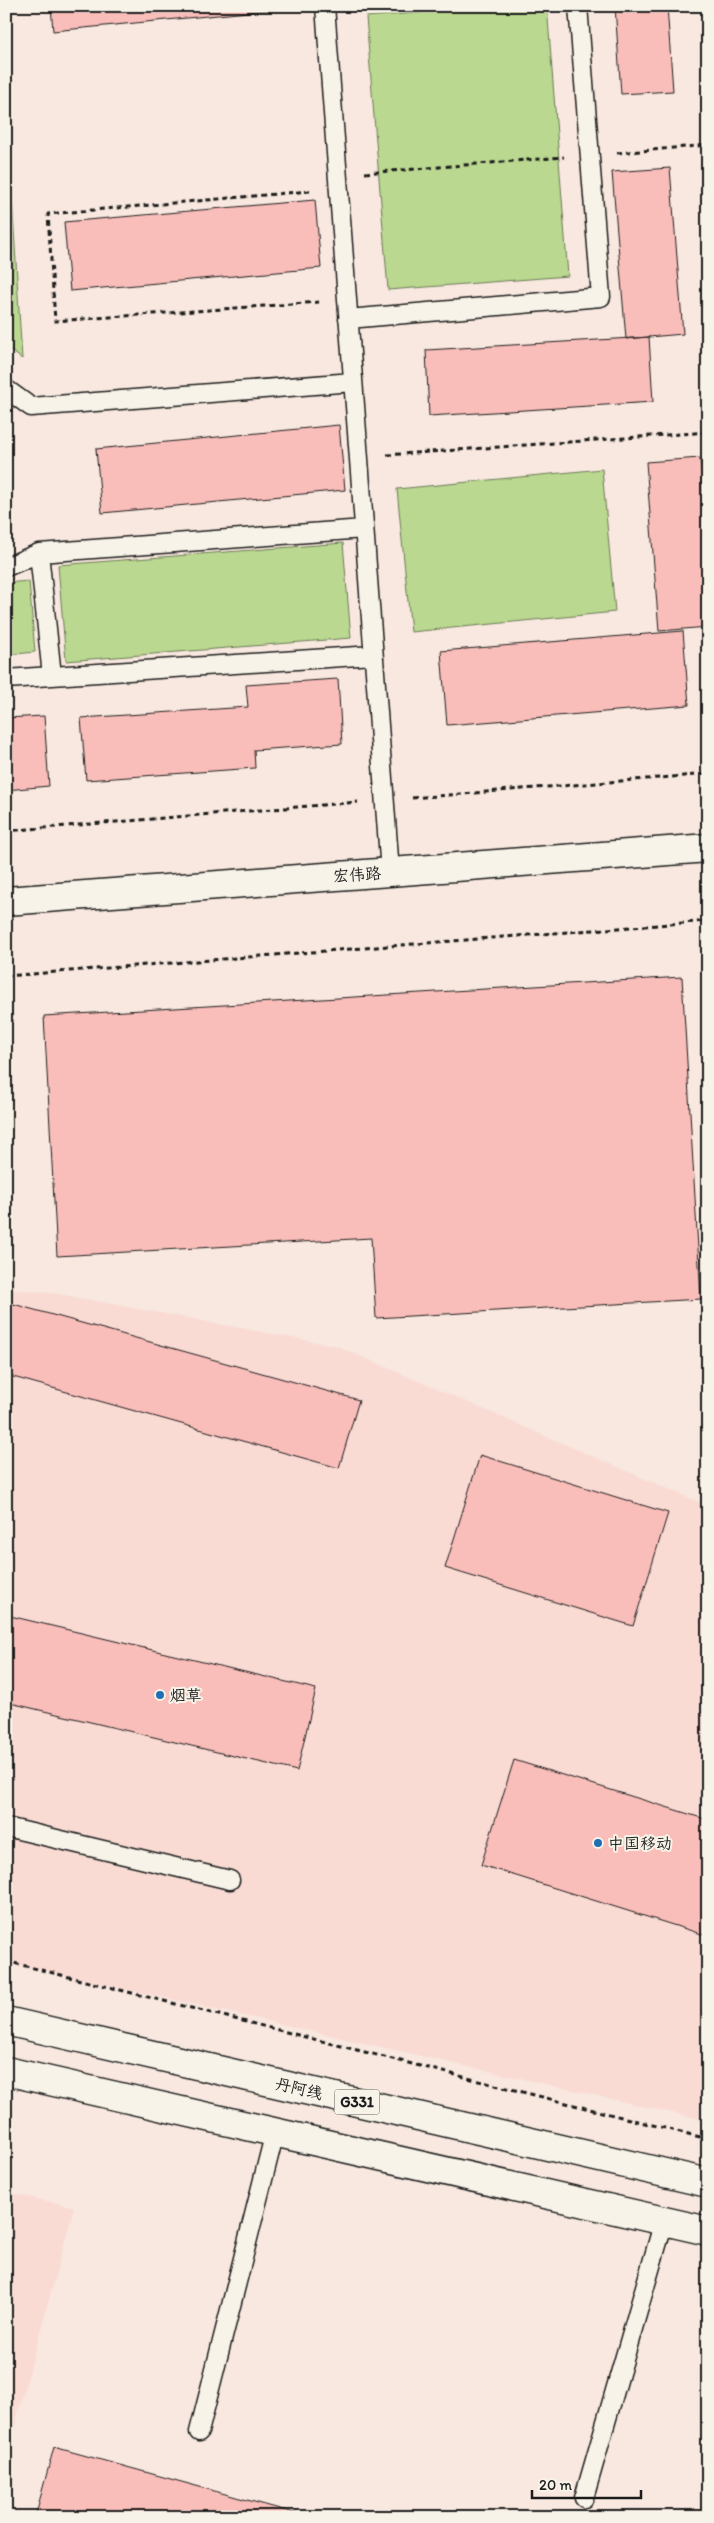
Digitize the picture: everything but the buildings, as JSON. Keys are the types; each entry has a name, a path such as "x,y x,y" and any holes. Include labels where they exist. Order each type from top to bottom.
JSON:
{"main road":[{"name":"宏伟路","path":"6,901 708,848"},
{"name":"丹阿线","path":"6,2021 708,2182"},
{"path":"6,2071 708,2231"}],"lane":[{"path":"325,6 390,872"},
{"path":"348,319 601,297 578,6"},
{"path":"6,389 31,407 352,382"},
{"path":"6,567 39,553 364,529"},
{"path":"39,553 52,676"},
{"path":"6,679 373,655"},
{"path":"6,1827 230,1880"},
{"path":"199,2432 275,2132"},
{"path":"584,2498 664,2221"}],"path":[{"path":"610,153 708,145"},
{"path":"347,300 55,322 48,214 571,156"},
{"path":"359,457 708,432"},
{"path":"6,976 708,921"},
{"path":"6,1961 708,2138"}],"shaded area":[{"path":"6,1289 53,1293 337,1346 708,1506 708,2121 6,1962"},
{"path":"6,2192 74,2207 6,2458"}],"green space":[{"path":"502,6 547,6 568,276 388,290 366,17"},
{"path":"6,149 9,149 22,359 6,347"},
{"path":"602,469 615,612 411,632 397,489"},
{"path":"343,543 351,638 66,661 58,565"},
{"path":"29,581 35,652 6,655 6,583"}],"place":[{"name":"烟草","path":"160,1695"},
{"name":"中国移动","path":"598,1843"}]}
